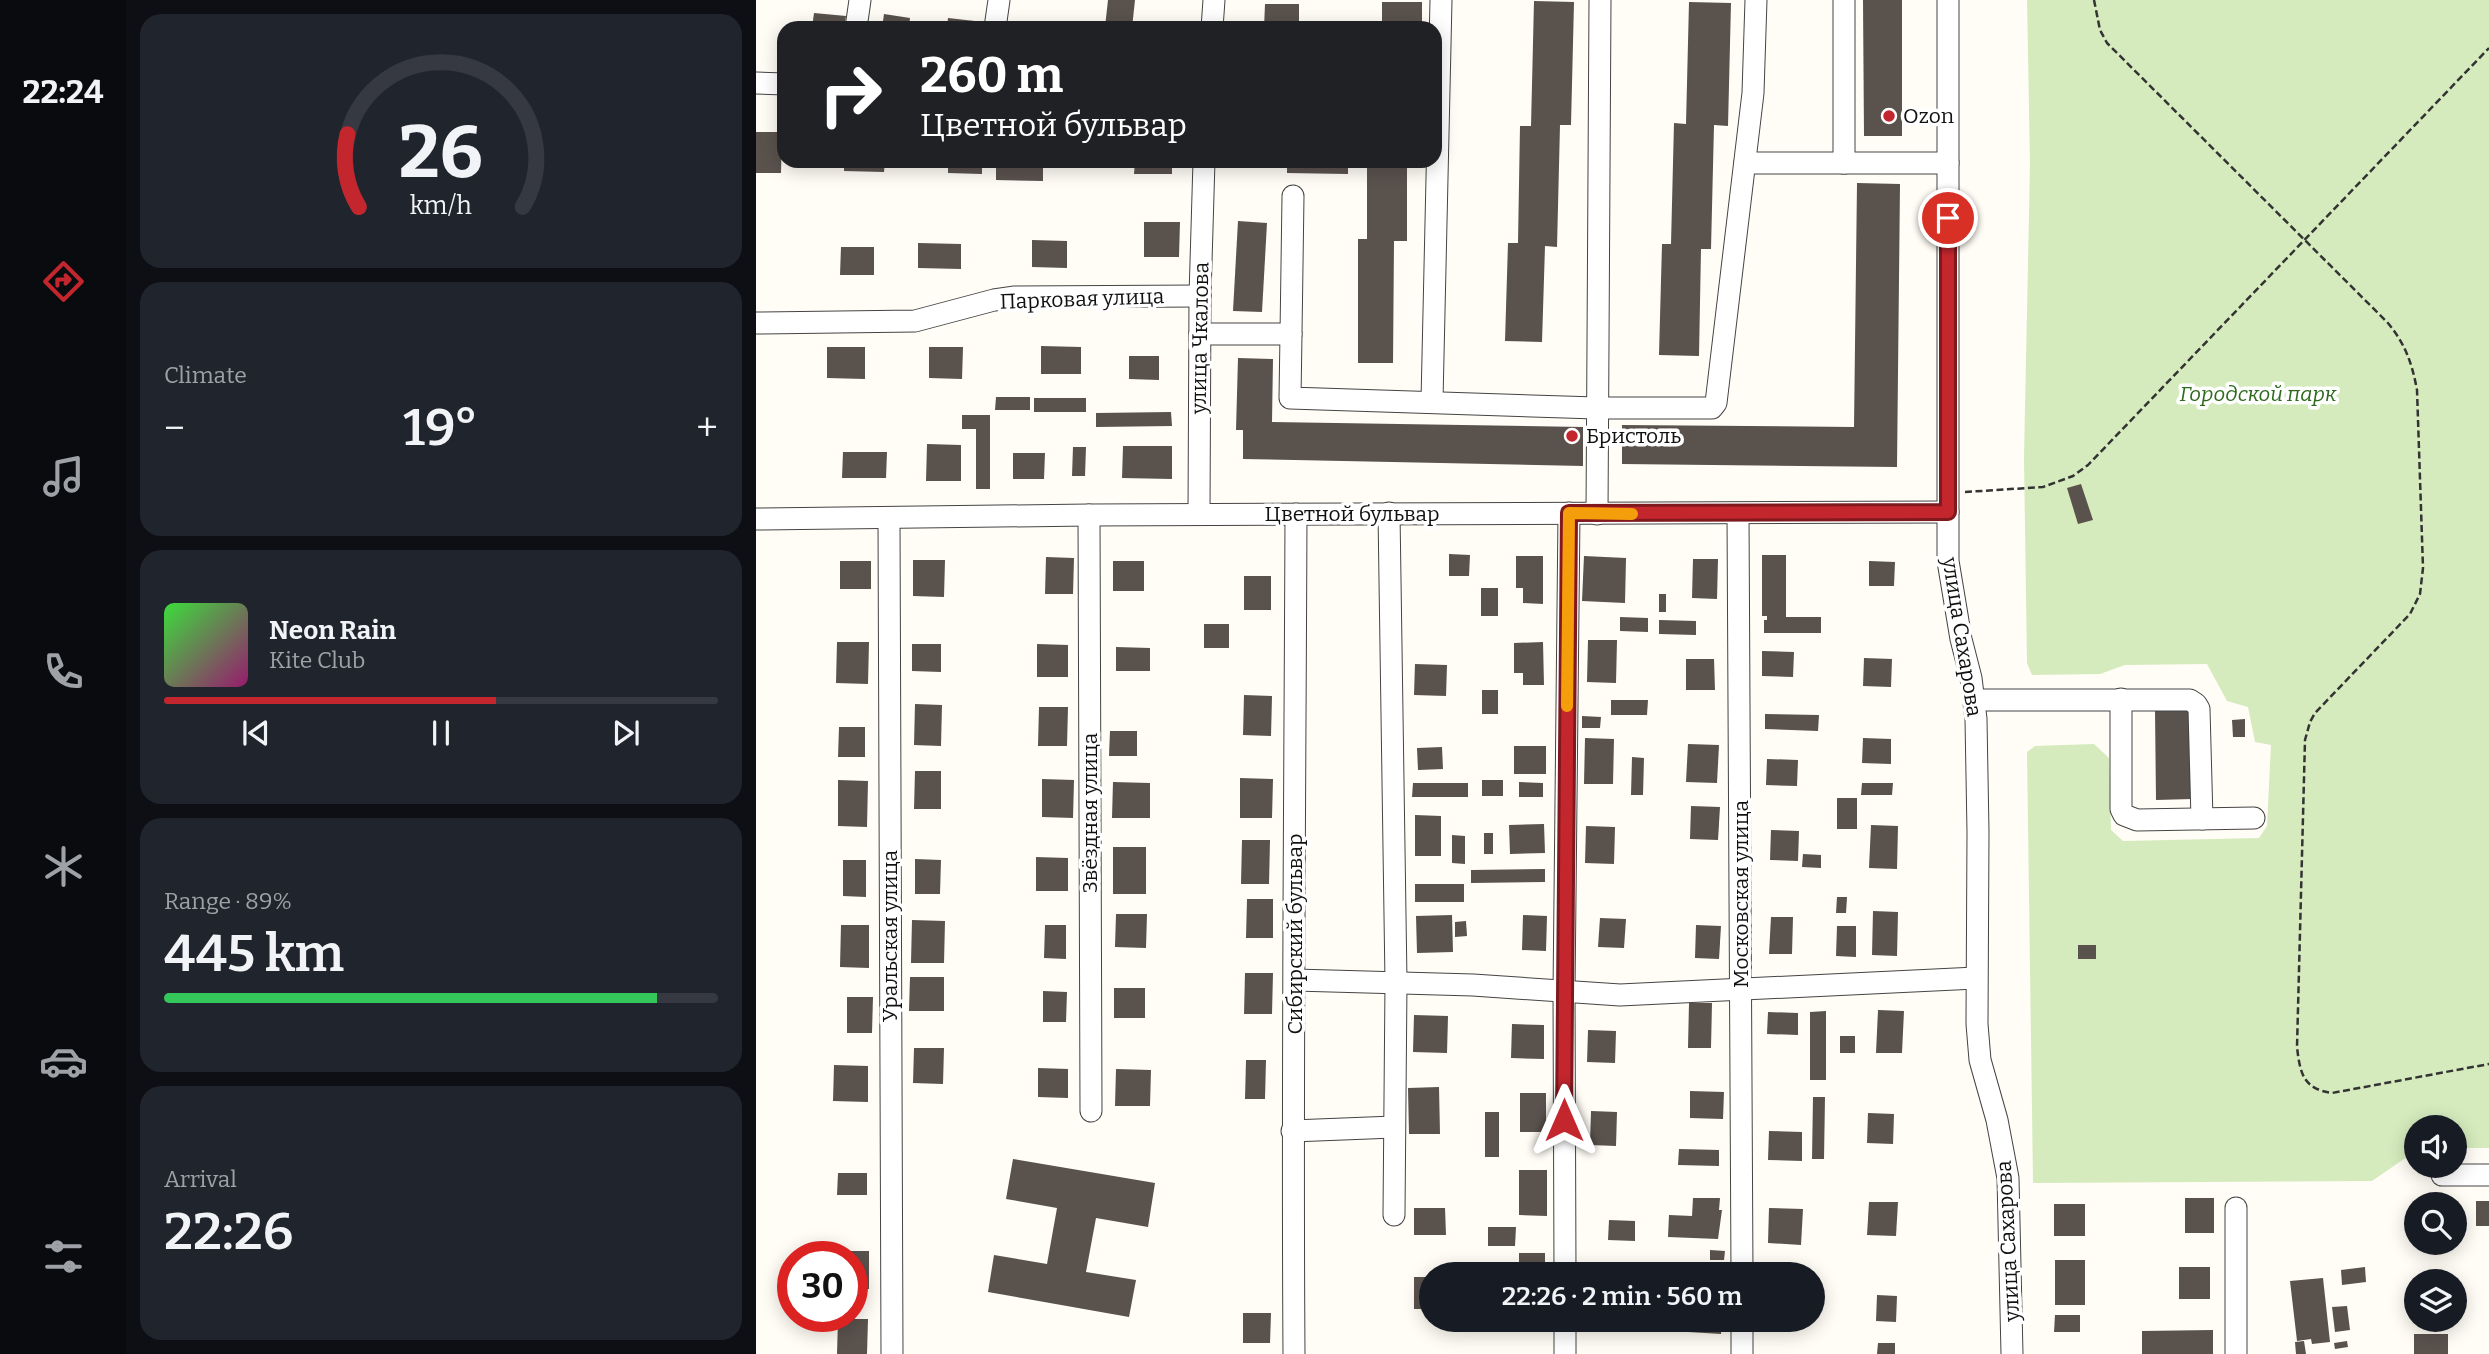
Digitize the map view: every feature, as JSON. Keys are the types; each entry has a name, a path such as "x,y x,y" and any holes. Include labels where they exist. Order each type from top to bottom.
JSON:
{"street":[{"path":"857,21 860,0"},
{"path":"996,21 999,0"},
{"path":"1212,21 1214,0"},
{"path":"1441,0 1441,21"},
{"path":"1597,514 1600,0"},
{"path":"1293,196 1290,398 1596,408 1712,408 1716,403 1753,93 1756,0"},
{"path":"1844,0 1844,163"},
{"name":"улица Сахарова","path":"1948,0 1948,561 1974,700 1978,776 1976,978 1980,1060 1997,1120 2008,1178 2012,1354"},
{"path":"756,83 777,84"},
{"path":"1745,163 1948,163"},
{"name":"улица Чкалова","path":"1199,514 1203,168"},
{"path":"1432,401 1437,168"},
{"name":"Парковая улица","path":"756,323 915,321 993,300 1016,297 1200,296"},
{"path":"1200,334 1291,334"},
{"name":"Цветной бульвар","path":"756,519 1089,514 1738,514 1948,503"},
{"path":"1389,513 1396,982 1394,1215"},
{"path":"1565,1262 1564,992 1569,513"},
{"name":"Звёздная улица","path":"1089,514 1091,1111"},
{"name":"Сибирский бульвар","path":"1294,1354 1292,1131 1296,514"},
{"name":"Московская улица","path":"1738,514 1742,1262"},
{"name":"Уральская улица","path":"889,519 892,1354"},
{"path":"1974,700 2183,698 2196,704 2199,709 2202,819"},
{"path":"2121,699 2121,809 2124,815 2137,820 2254,818"},
{"path":"1295,980 1473,985 1620,995 1976,978"},
{"path":"1292,1131 1394,1127"},
{"path":"2467,1175 2489,1175"},
{"path":"2236,1208 2236,1354"},
{"path":"1565,1332 1565,1354"},
{"path":"1742,1332 1742,1354"}],"path":[{"path":"2094,0 2100,30 2108,43 2387,322 2404,344 2417,390 2423,568 2420,594 2410,614 2396,632 2321,706 2307,731 2297,1047 2302,1075 2309,1085 2321,1092 2332,1093 2489,1064"},
{"path":"1948,503 2056,484 2081,471 2489,48"}],"green space":[{"name":"Городской парк","path":"2027,0 2489,0 2489,1148 2467,1148 2467,1115 2404,1115 2404,1159 2372,1181 2033,1183 2027,752 2035,746 2094,744 2109,758 2111,830 2123,841 2259,838 2267,826 2271,745 2255,742 2248,707 2227,701 2207,664 2125,665 2100,674 2032,675 2027,663 2024,458 2030,164"}],"building":[{"path":"1108,0 1135,0 1133,21 1106,21"},
{"path":"1863,0 1902,0 1902,136 1864,136"},
{"path":"1534,1 1574,2 1571,125 1560,125 1557,247 1545,246 1542,342 1505,341 1508,243 1518,243 1520,126 1531,126"},
{"path":"1382,2 1422,2 1422,21 1382,21"},
{"path":"1689,2 1731,3 1728,126 1714,125 1711,249 1701,249 1699,356 1659,355 1662,244 1671,244 1674,123 1686,124"},
{"path":"1265,4 1299,4 1299,21 1264,21"},
{"path":"814,13 846,16 845,21 813,21"},
{"path":"884,14 910,18 910,21 883,21"},
{"path":"948,18 975,21 948,21"},
{"path":"756,132 777,132 777,168 781,168 781,173 756,173"},
{"path":"844,168 884,168 884,172 844,171"},
{"path":"948,168 982,168 982,174 948,173"},
{"path":"996,168 1043,168 1043,181 996,180"},
{"path":"1134,168 1172,168 1172,174 1134,174"},
{"path":"1287,168 1348,168 1348,174 1287,173"},
{"path":"1367,168 1407,168 1407,241 1394,241 1393,363 1358,363 1358,239 1367,239"},
{"path":"1857,183 1900,184 1897,467 1622,464 1622,425 1854,427"},
{"path":"1238,221 1267,223 1262,312 1233,311"},
{"path":"1144,222 1180,222 1179,257 1144,257"},
{"path":"1032,240 1067,241 1067,268 1032,267"},
{"path":"918,243 961,244 961,269 918,268"},
{"path":"841,247 874,247 874,275 840,275"},
{"path":"1041,346 1081,347 1081,374 1041,374"},
{"path":"827,347 865,347 865,379 827,378"},
{"path":"929,347 963,347 962,379 929,378"},
{"path":"1129,356 1159,356 1159,380 1129,379"},
{"path":"1238,358 1273,359 1272,422 1583,427 1583,466 1243,459 1243,430 1236,430"},
{"path":"996,397 1030,397 1030,410 995,410"},
{"path":"1034,398 1086,398 1086,412 1034,412"},
{"path":"1171,412 1172,426 1096,427 1096,413"},
{"path":"962,415 990,415 990,489 976,489 976,429 962,429"},
{"path":"927,444 961,445 961,481 926,481"},
{"path":"1123,446 1172,446 1172,479 1122,478"},
{"path":"1073,447 1086,447 1085,476 1072,476"},
{"path":"843,452 887,452 886,478 842,478"},
{"path":"1013,453 1045,453 1044,479 1013,479"},
{"path":"2081,484 2093,520 2078,524 2067,488"},
{"path":"1449,554 1470,555 1469,576 1449,576"},
{"path":"1762,555 1786,555 1786,617 1821,617 1821,633 1764,633 1764,620 1767,620 1767,616 1762,616"},
{"path":"1516,556 1543,556 1543,604 1523,603 1523,588 1516,588"},
{"path":"1584,556 1626,558 1625,603 1582,601"},
{"path":"1046,557 1074,558 1073,594 1045,594"},
{"path":"1693,559 1718,559 1717,599 1692,598"},
{"path":"913,560 945,560 944,597 913,596"},
{"path":"840,561 871,561 871,589 840,589"},
{"path":"1113,561 1144,561 1144,591 1113,591"},
{"path":"1869,561 1895,562 1894,586 1869,586"},
{"path":"1244,576 1271,576 1271,610 1244,610"},
{"path":"1481,588 1498,588 1498,616 1481,616"},
{"path":"1659,594 1666,594 1666,612 1659,612"},
{"path":"1620,617 1648,618 1648,632 1620,631"},
{"path":"1659,620 1696,621 1696,635 1659,634"},
{"path":"1204,624 1229,624 1229,648 1204,648"},
{"path":"1588,640 1617,640 1616,683 1587,682"},
{"path":"837,642 869,642 868,684 836,683"},
{"path":"1543,642 1544,685 1523,685 1523,673 1514,673 1514,643"},
{"path":"912,644 941,644 941,672 912,671"},
{"path":"1037,644 1068,645 1068,677 1037,677"},
{"path":"1116,647 1150,648 1150,671 1116,671"},
{"path":"1762,651 1794,652 1793,677 1762,676"},
{"path":"1864,658 1892,659 1891,687 1863,686"},
{"path":"1686,659 1714,659 1715,690 1686,690"},
{"path":"1415,664 1447,665 1446,696 1414,695"},
{"path":"1482,690 1498,690 1498,714 1482,714"},
{"path":"1244,695 1272,696 1271,736 1243,735"},
{"path":"1611,700 1648,700 1647,715 1611,715"},
{"path":"915,704 942,705 941,746 914,745"},
{"path":"1039,707 1068,707 1067,746 1038,746"},
{"path":"2191,709 2192,799 2156,800 2155,710"},
{"path":"1765,714 1819,715 1818,731 1765,729"},
{"path":"1582,716 1601,717 1600,728 1582,728"},
{"path":"2245,719 2245,737 2233,737 2232,720"},
{"path":"839,727 865,727 865,757 838,757"},
{"path":"1110,731 1137,731 1137,756 1109,756"},
{"path":"1585,738 1614,739 1613,784 1584,784"},
{"path":"1863,738 1891,739 1891,764 1862,763"},
{"path":"1688,744 1719,745 1717,783 1686,782"},
{"path":"1514,746 1546,746 1546,774 1514,774"},
{"path":"1442,747 1443,769 1418,770 1417,748"},
{"path":"1632,757 1644,758 1643,795 1631,795"},
{"path":"1767,759 1798,760 1797,786 1766,785"},
{"path":"915,771 941,771 941,809 914,809"},
{"path":"1240,778 1273,779 1272,818 1240,818"},
{"path":"1042,779 1074,780 1073,818 1042,817"},
{"path":"838,780 868,781 867,827 838,826"},
{"path":"1482,780 1503,780 1503,796 1482,796"},
{"path":"1113,782 1150,783 1150,818 1112,818"},
{"path":"1519,782 1543,783 1543,797 1519,797"},
{"path":"1413,783 1468,783 1468,797 1412,797"},
{"path":"1862,783 1893,783 1892,795 1861,795"},
{"path":"1837,798 1857,798 1857,829 1837,829"},
{"path":"1691,806 1720,807 1718,840 1690,839"},
{"path":"1415,815 1441,816 1441,856 1415,856"},
{"path":"1544,824 1545,853 1510,854 1509,825"},
{"path":"1871,825 1898,826 1897,869 1869,868"},
{"path":"1586,826 1615,827 1614,864 1585,863"},
{"path":"1771,830 1799,831 1798,861 1770,860"},
{"path":"1484,833 1493,833 1493,854 1484,854"},
{"path":"1452,835 1465,836 1465,864 1452,863"},
{"path":"1242,840 1270,840 1269,884 1241,884"},
{"path":"1113,847 1146,847 1146,894 1113,894"},
{"path":"1803,854 1821,855 1821,868 1802,867"},
{"path":"1036,857 1068,858 1068,891 1036,891"},
{"path":"915,859 941,860 940,894 915,894"},
{"path":"843,860 866,860 866,897 843,896"},
{"path":"1545,869 1545,882 1471,883 1471,870"},
{"path":"1415,884 1464,884 1464,902 1415,902"},
{"path":"1837,897 1847,897 1846,913 1836,913"},
{"path":"1247,899 1273,899 1273,938 1246,938"},
{"path":"1873,911 1898,912 1897,956 1872,955"},
{"path":"1116,914 1147,914 1146,948 1115,947"},
{"path":"1452,915 1453,952 1417,953 1416,916"},
{"path":"1523,915 1547,916 1546,951 1522,950"},
{"path":"1771,917 1793,917 1792,954 1769,954"},
{"path":"1600,918 1626,919 1624,948 1598,947"},
{"path":"912,920 945,921 944,963 911,963"},
{"path":"1466,921 1467,936 1455,937 1455,922"},
{"path":"841,925 869,925 869,968 840,967"},
{"path":"1045,925 1066,925 1066,959 1044,958"},
{"path":"1696,925 1721,926 1719,959 1695,958"},
{"path":"1837,926 1856,926 1856,957 1836,956"},
{"path":"2078,945 2096,945 2096,959 2078,959"},
{"path":"1245,973 1273,973 1272,1014 1244,1014"},
{"path":"910,977 944,977 944,1011 909,1011"},
{"path":"1114,988 1145,988 1145,1018 1114,1018"},
{"path":"1043,991 1067,992 1066,1022 1043,1022"},
{"path":"847,997 873,997 872,1033 847,1033"},
{"path":"1689,1003 1712,1003 1711,1048 1688,1048"},
{"path":"1878,1010 1904,1011 1902,1053 1876,1053"},
{"path":"1826,1011 1826,1080 1810,1080 1810,1012"},
{"path":"1768,1012 1798,1013 1798,1035 1767,1034"},
{"path":"1414,1015 1448,1016 1447,1053 1413,1052"},
{"path":"1512,1024 1544,1025 1544,1059 1511,1058"},
{"path":"1588,1030 1616,1031 1615,1063 1587,1062"},
{"path":"1840,1036 1855,1036 1855,1053 1840,1053"},
{"path":"914,1048 944,1048 943,1084 913,1083"},
{"path":"1246,1060 1266,1060 1265,1099 1245,1099"},
{"path":"834,1065 868,1066 868,1102 833,1101"},
{"path":"1038,1068 1068,1069 1068,1098 1038,1097"},
{"path":"1116,1069 1151,1070 1150,1106 1115,1106"},
{"path":"1439,1087 1440,1134 1409,1134 1408,1088"},
{"path":"1690,1091 1724,1092 1723,1119 1690,1118"},
{"path":"1520,1093 1546,1093 1546,1132 1520,1132"},
{"path":"1813,1097 1825,1097 1824,1159 1812,1159"},
{"path":"1591,1111 1617,1112 1616,1146 1590,1145"},
{"path":"1485,1112 1499,1112 1499,1157 1485,1157"},
{"path":"1868,1113 1894,1114 1893,1144 1867,1143"},
{"path":"1769,1131 1802,1132 1802,1161 1768,1160"},
{"path":"1679,1149 1719,1150 1719,1166 1678,1165"},
{"path":"1013,1159 1155,1183 1148,1227 1096,1218 1086,1272 1136,1280 1129,1317 988,1292 994,1255 1047,1264 1057,1208 1006,1199"},
{"path":"1519,1170 1547,1170 1547,1216 1519,1215"},
{"path":"838,1173 867,1173 867,1195 837,1195"},
{"path":"1693,1198 1720,1198 1719,1210 1722,1210 1718,1239 1668,1237 1669,1215 1692,1216"},
{"path":"2185,1198 2214,1198 2214,1233 2185,1233"},
{"path":"2476,1201 2489,1201 2489,1226 2476,1226"},
{"path":"1869,1202 1898,1202 1896,1236 1867,1235"},
{"path":"2054,1204 2085,1204 2085,1236 2054,1236"},
{"path":"1414,1208 1445,1208 1446,1235 1414,1235"},
{"path":"1769,1208 1803,1209 1801,1245 1768,1243"},
{"path":"1609,1220 1635,1221 1635,1241 1608,1240"},
{"path":"1488,1227 1516,1227 1515,1246 1488,1246"},
{"path":"1710,1250 1725,1251 1724,1260 1710,1260"},
{"path":"868,1251 869,1251 868,1289"},
{"path":"1519,1253 1545,1253 1545,1262 1519,1262"},
{"path":"2055,1260 2085,1260 2085,1305 2055,1305"},
{"path":"2179,1267 2210,1267 2210,1299 2179,1299"},
{"path":"2365,1267 2366,1282 2342,1285 2341,1270"},
{"path":"1414,1277 1419,1277 1419,1309 1414,1309"},
{"path":"2323,1278 2330,1342 2312,1344 2311,1339 2297,1341 2290,1281"},
{"path":"1877,1295 1897,1296 1896,1322 1876,1321"},
{"path":"2347,1306 2350,1330 2335,1332 2332,1307"},
{"path":"1243,1313 1271,1313 1270,1343 1243,1343"},
{"path":"2055,1315 2080,1315 2080,1332 2054,1332"},
{"path":"2213,1330 2213,1354 2142,1354 2142,1331"},
{"path":"838,1332 868,1332 867,1354 837,1354"},
{"path":"1688,1332 1721,1332 1721,1334"},
{"path":"2414,1334 2448,1334 2448,1354 2414,1354"},
{"path":"2304,1341 2306,1354 2296,1354 2295,1342"},
{"path":"2347,1341 2348,1347 2335,1349 2334,1343"},
{"path":"1878,1343 1895,1343 1895,1354 1877,1354"}],"slow traffic":[{"path":"1567,706 1569,513 1632,514"}],"place":[{"name":"Ozon","path":"1889,116"},
{"name":"Бристоль","path":"1572,436"}],"route":[{"path":"1564,1120 1569,513 1948,512 1948,218"}]}
